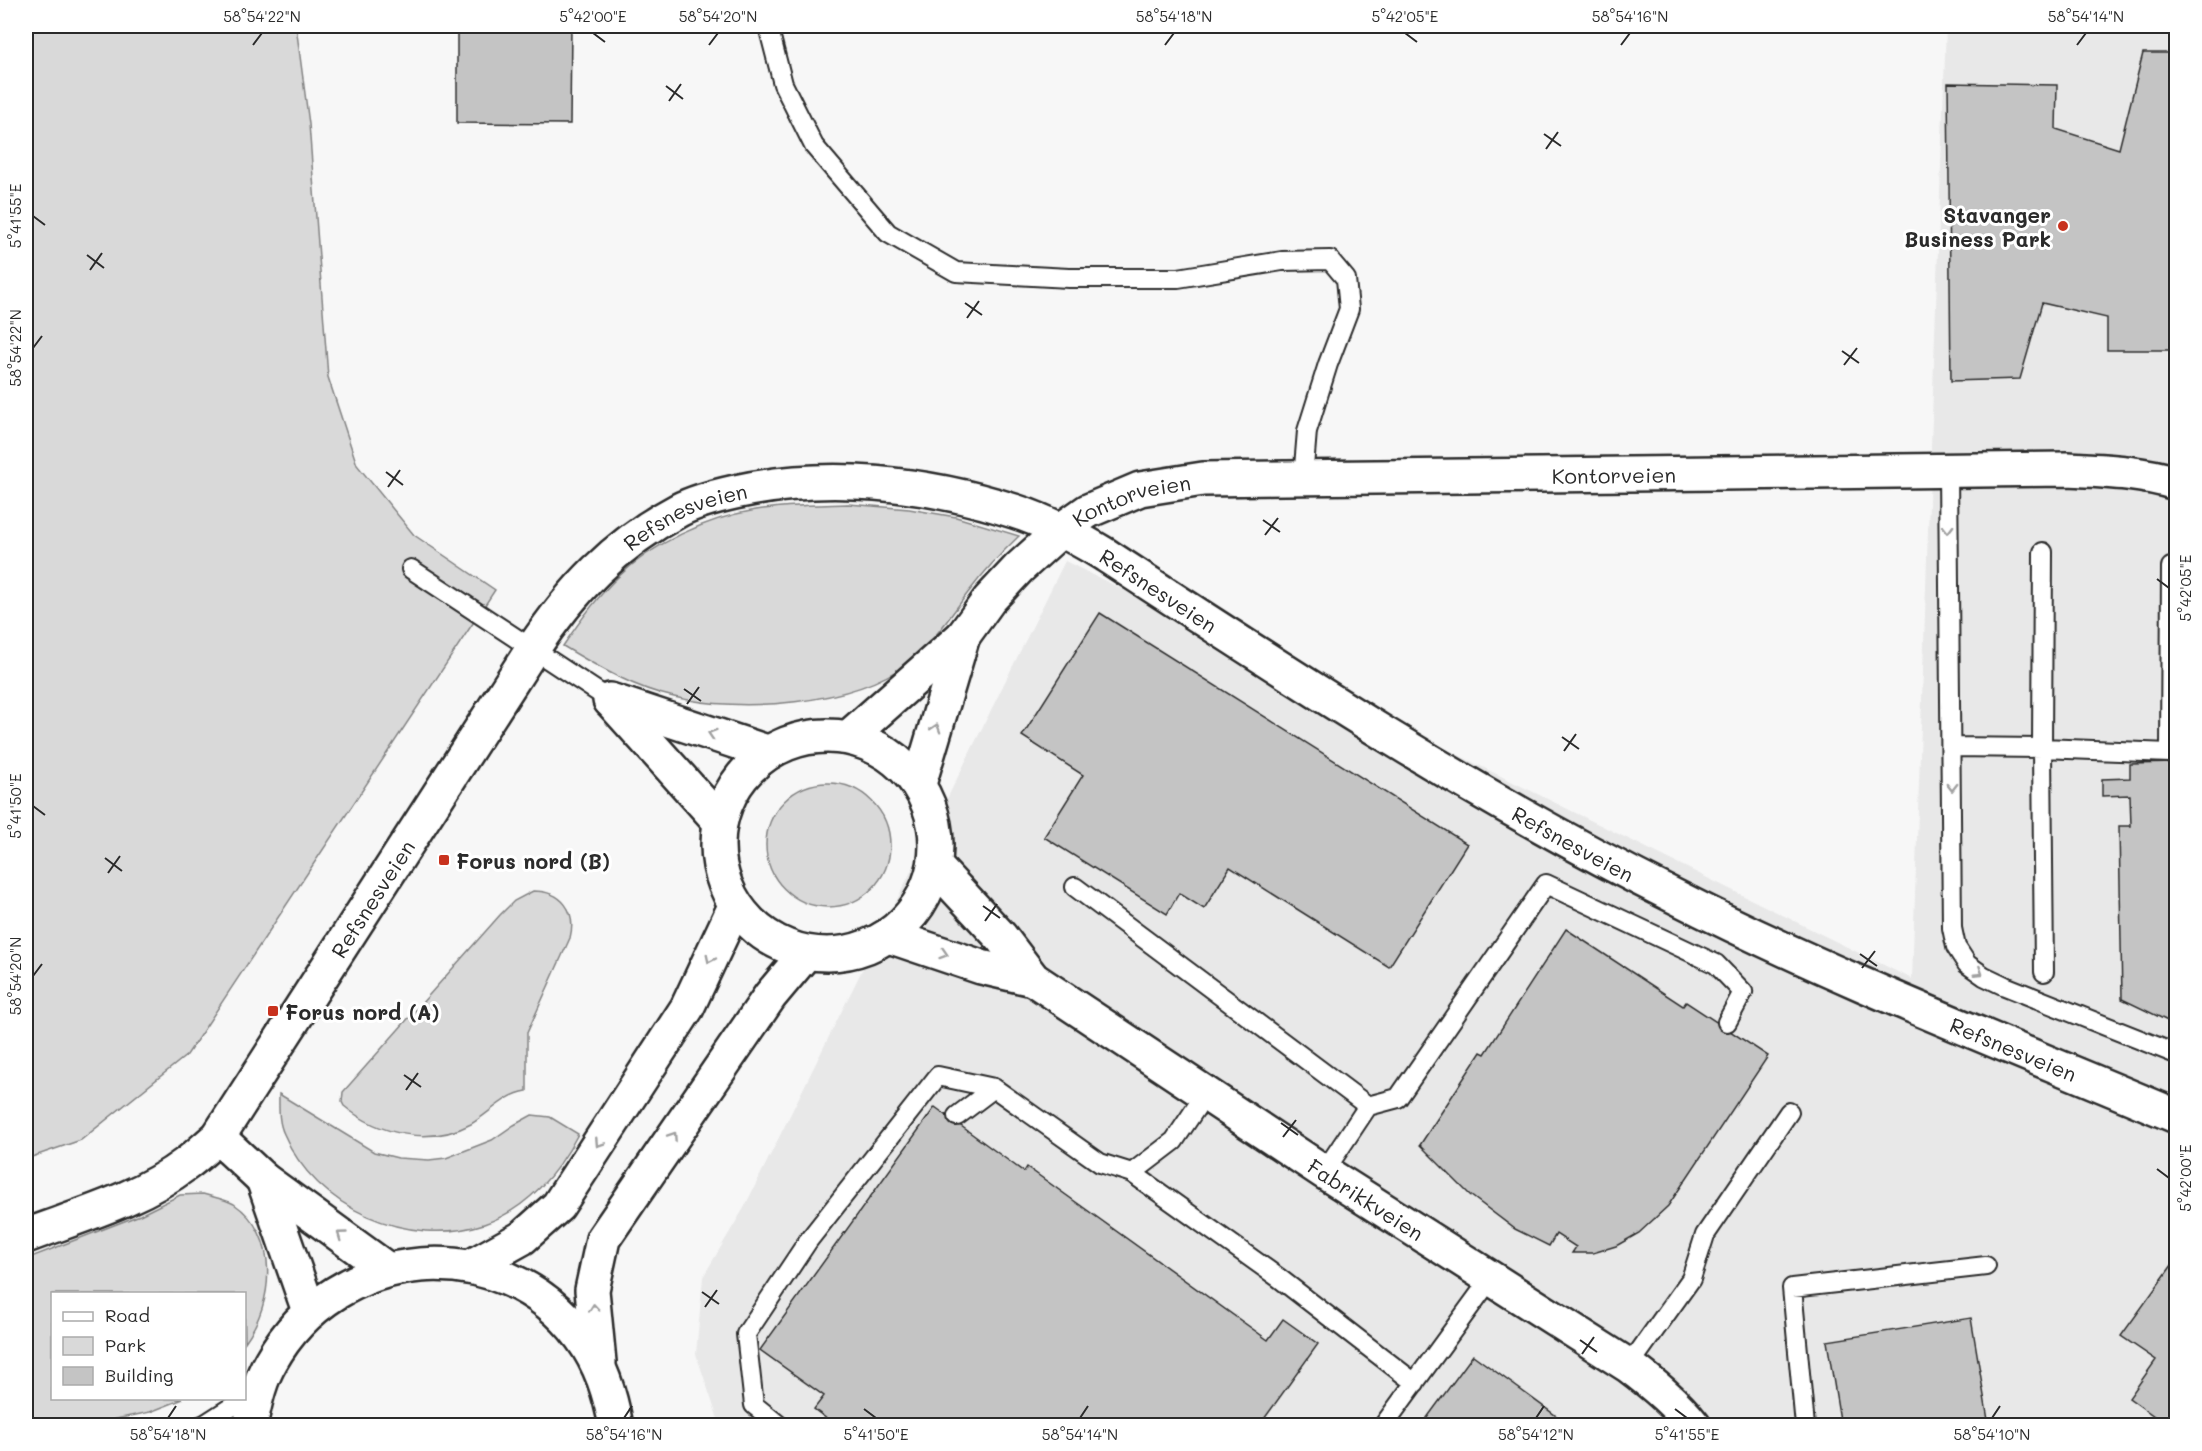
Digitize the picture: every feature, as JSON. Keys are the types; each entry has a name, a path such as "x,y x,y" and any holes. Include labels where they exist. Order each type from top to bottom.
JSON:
{"street":[{"name":"Kontorveien","path":"963,636 989,600 1019,568 1061,530 1095,508 1140,489 1203,479 2068,469 2120,472 2160,478 2176,483"},
{"name":"Refsnesveien","path":"26,1236 113,1203 145,1188 185,1165 218,1137 554,617 583,583 642,531 681,509 717,496 770,484 874,483 933,490 1016,511 1061,530 1104,554 1294,678 1417,754 1672,896 1882,994 2176,1116"},
{"path":"850,736 963,636"},
{"path":"919,784 963,636"},
{"path":"610,700 767,752"},
{"path":"610,700 720,822"},
{"path":"807,736 850,736 889,753 919,784 935,823 935,866 919,906 889,936 849,953 806,953 766,937 735,906 719,866 720,822 736,782 767,752 807,736"},
{"name":"Fabrikkveien","path":"935,866 1001,937 1033,979 1324,1172 1629,1366 1664,1393 1694,1425"},
{"path":"470,1267 522,1238 558,1206 687,1008 735,906"},
{"name":"Fabrikkveien","path":"889,936 981,967 1033,979"},
{"path":"599,1366 592,1290 603,1239 770,996 806,953"},
{"path":"218,1137 263,1179 388,1270"},
{"path":"263,1179 309,1311"},
{"path":"250,1425 258,1390 270,1361 309,1311 333,1293 360,1279 388,1270 415,1265 443,1264 470,1267 512,1282 532,1293 559,1313 581,1338 599,1366 611,1397 616,1425"}],"lane":[{"path":"768,26 783,84 813,146 888,233 956,272 1069,278 1178,278 1282,261 1330,260 1346,279 1350,309 1328,364 1307,431 1303,479"},
{"path":"1948,470 1953,928 1956,946 1967,964 2005,986 2176,1054"},
{"path":"2043,552 2044,972"},
{"path":"1951,747 2170,753 2171,567"},
{"path":"411,569 610,700"},
{"path":"1324,1172 1368,1106 1398,1098 1546,884 1716,964 1743,992 1727,1022"},
{"path":"1075,887 1368,1106"},
{"path":"780,1425 754,1405 746,1334 808,1241 938,1076 994,1088 1100,1163 1132,1173 1279,1278 1414,1383"},
{"path":"957,1116 994,1088"},
{"path":"1132,1173 1174,1141 1206,1093"},
{"path":"1629,1366 1691,1279 1706,1235 1789,1112"},
{"path":"1805,1425 1792,1288 1986,1266"},
{"path":"1383,1425 1491,1278"},
{"path":"246,1398 258,1390"},
{"path":"200,1425 242,1400"}],"shaded area":[{"path":"1946,26 2176,26 2176,1425 720,1425 696,1354 703,1277 744,1208 1065,561 1912,979"}],"green space":[{"path":"26,26 296,26 309,124 328,377 357,465 414,535 495,590 187,1055 81,1140 26,1159"},
{"path":"848,504 909,509 956,517 1019,536 979,579 917,656 885,677 858,688 827,696 795,702 763,704 701,702 674,697 631,682 563,646 588,611 617,578 647,554 682,534 719,519 756,510"},
{"path":"828,783 852,788 872,801 885,821 890,845 885,869 872,889 852,902 828,907 804,902 784,889 771,869 766,845 771,821 784,801 804,788"},
{"path":"533,891 552,895 565,904 569,911 572,928 570,938 527,1033 527,1091 505,1100 471,1124 439,1135 422,1136 389,1130 358,1116 344,1106 343,1092 500,915 514,901"},
{"path":"279,1094 374,1152 398,1158 429,1160 446,1158 492,1140 532,1115 550,1117 578,1134 551,1176 514,1209 484,1224 455,1230 425,1231 396,1226 368,1216 341,1202 318,1183 298,1160 284,1134 280,1119"},
{"path":"203,1194 234,1204 249,1217 259,1233 268,1270 266,1289 255,1326 246,1340 246,1292 51,1292 51,1400 180,1400 150,1412 87,1425 26,1425 26,1259 140,1215 180,1195"}],"building":[{"path":"457,26 571,26 570,124 457,123"},
{"name":"Stavanger Business Park","path":"2143,53 2176,53 2176,350 2107,350 2107,318 2042,303 2020,379 1951,381 1948,83 2057,85 2056,129 2119,149"},
{"path":"1100,613 1467,844 1389,967 1230,867 1204,909 1179,893 1167,914 1044,837 1083,775 1022,736"},
{"path":"2176,763 2176,1025 2122,999 2119,826 2131,826 2130,795 2102,796 2102,779 2130,778 2130,764"},
{"path":"1566,929 1683,1006 1686,1002 1768,1056 1668,1206 1639,1233 1616,1246 1593,1253 1572,1253 1576,1247 1556,1234 1549,1246 1515,1229 1470,1195 1420,1145 1481,1052 1485,1054"},
{"path":"935,1107 1024,1172 1027,1167 1268,1340 1283,1319 1318,1344 1259,1426 836,1426 814,1409 824,1396 760,1350"},
{"path":"2175,1261 2176,1426 2168,1426 2129,1398 2156,1360 2121,1336"},
{"path":"1971,1318 1989,1426 1841,1426 1827,1341"},
{"path":"1473,1355 1570,1426 1421,1426"}],"place":[{"name":"Stavanger Business Park","path":"2063,226"},
{"name":"Forus nord (B)","path":"444,860"},
{"name":"Forus nord (A)","path":"273,1011"}]}
